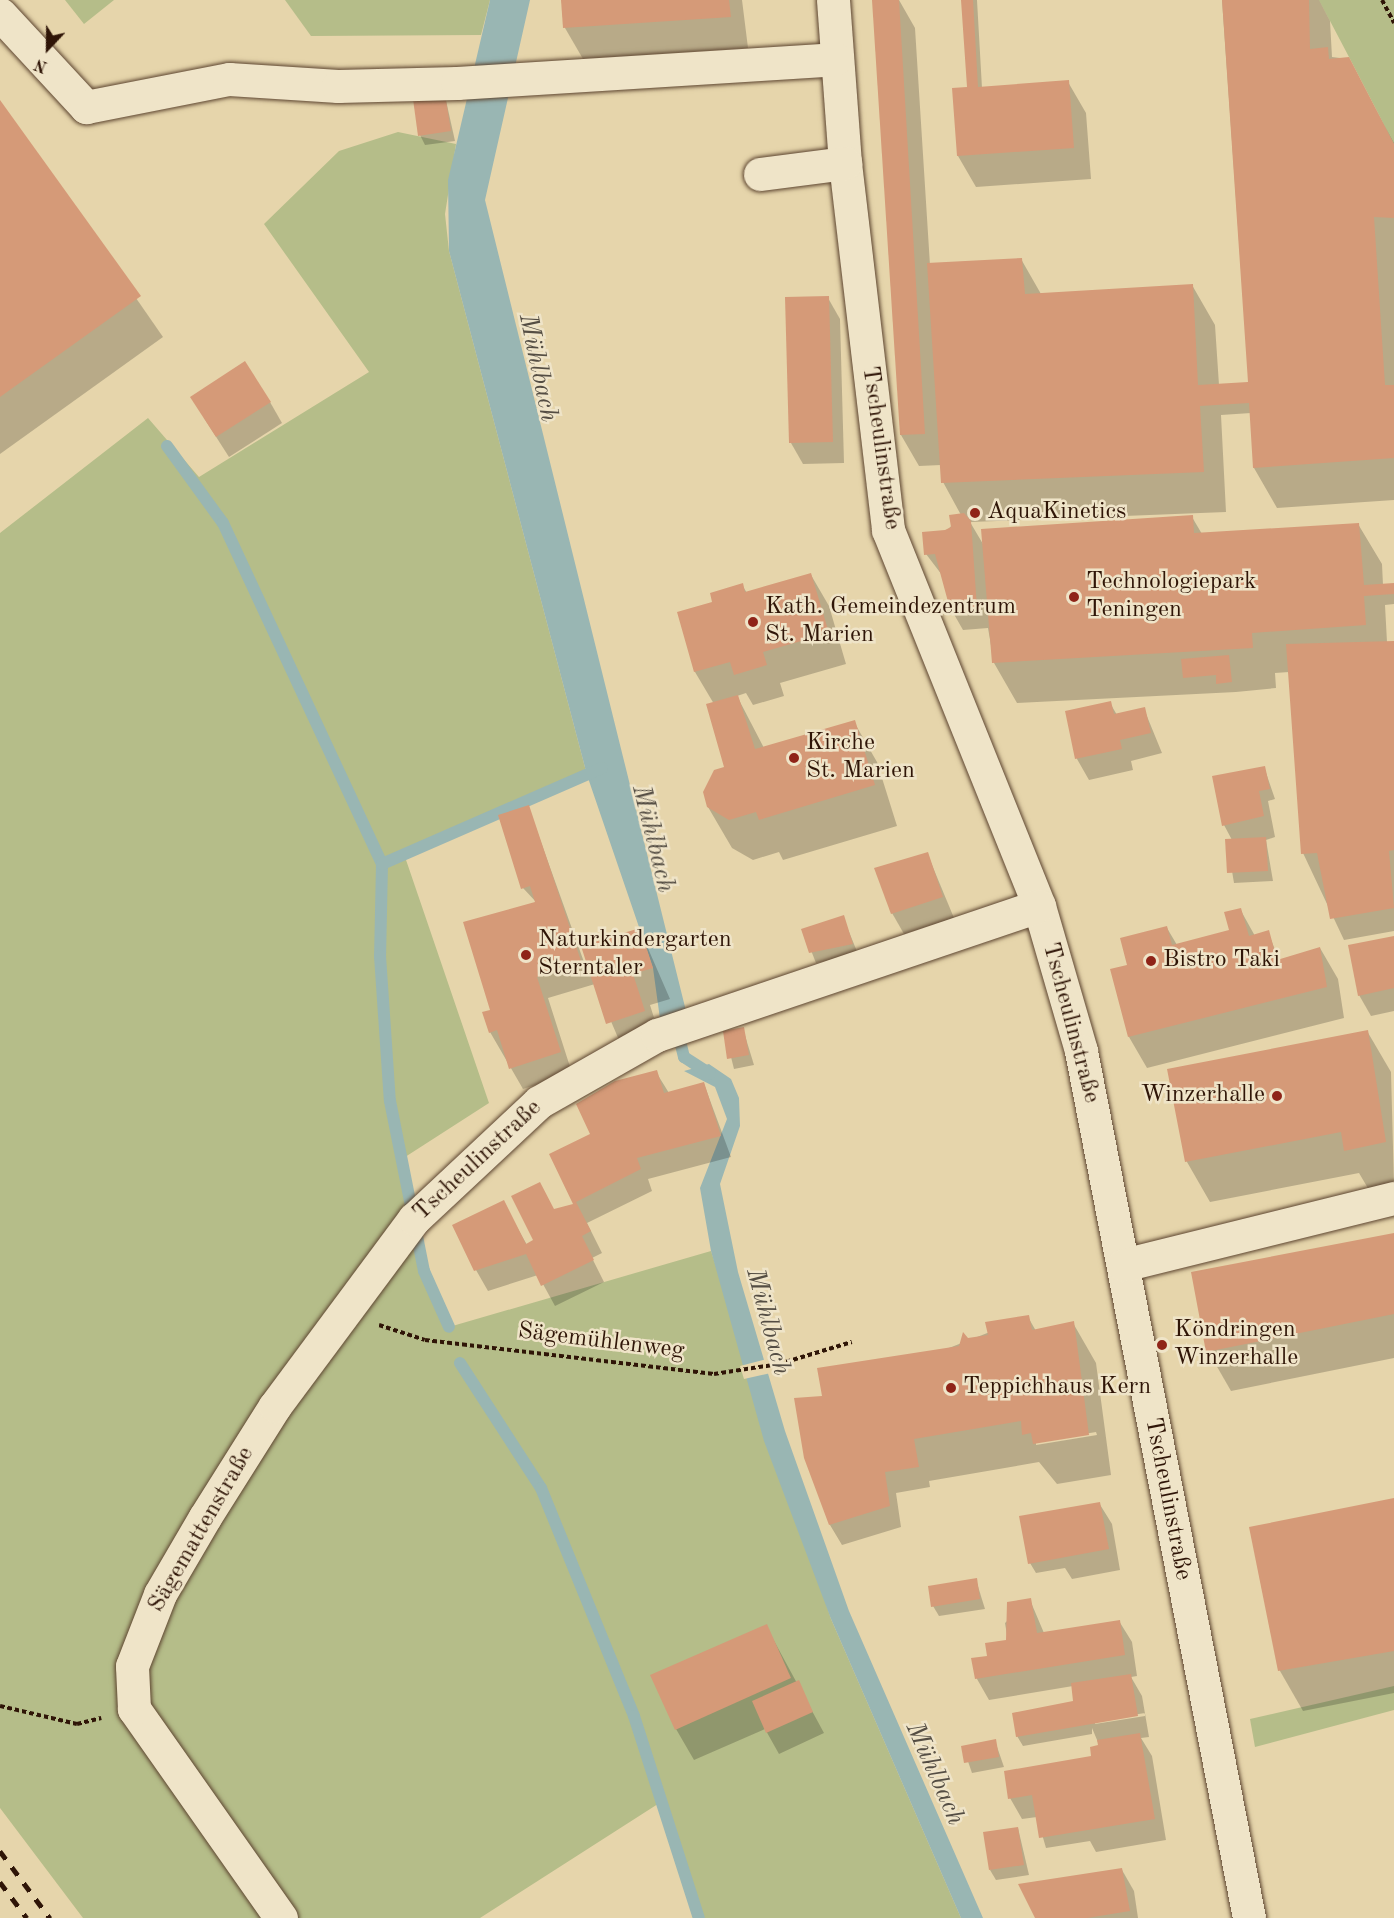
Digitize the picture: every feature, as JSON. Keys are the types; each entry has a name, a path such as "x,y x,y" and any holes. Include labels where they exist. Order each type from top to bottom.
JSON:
{"street":[{"name":"Tscheulinstraße","path":"832,0 845,163 888,530 1039,906 1081,1052 1249,1918"},
{"path":"0,14 86,107 229,79 338,86 457,83 835,59"},
{"path":"760,174 845,163"},
{"name":"Tscheulinstraße","path":"374,1275 414,1219 539,1102 657,1035 1039,906"},
{"path":"1124,1265 1394,1198"},
{"name":"Sägemattenstraße","path":"134,1709 132,1666 160,1594 275,1406 374,1275"},
{"path":"134,1709 281,1918"}],"path":[{"path":"1382,0 1394,23"},
{"name":"Sägemühlenweg","path":"344,1315 425,1340 733,1374 779,1364 852,1342"},
{"path":"0,1706 77,1724 134,1709"}],"green space":[{"path":"65,0 114,0 84,24"},
{"path":"285,0 490,0 481,35 311,36"},
{"path":"1319,0 1394,0 1394,144 1349,57"},
{"path":"398,132 456,144 445,214 449,251 587,775 404,854 489,1103 402,1159 424,1271 449,1327 711,1251 831,1619 961,1918 699,1918 661,1802 480,1918 83,1918 0,1808 0,533 148,418 199,477 369,372 264,224 339,151"},
{"path":"1394,1686 1394,1710 1255,1747 1250,1719"}],"water":[{"path":"490,0 530,0 485,200 686,1011 660,1019 653,968 587,775 449,251 448,180"},
{"path":"709,1064 731,1079 739,1098 740,1126 720,1184 738,1272 785,1431 849,1611 983,1918 961,1918 831,1619 764,1441 711,1251 700,1188 727,1119 715,1087 684,1071"}],"pier":[{"path":"767,1359 771,1373 744,1379 740,1366"}],"building":[{"path":"561,0 729,0 731,17 563,28"},
{"path":"872,0 899,0 925,434 900,435"},
{"path":"961,0 973,0 978,87 1069,80 1074,148 957,156 952,88 967,87"},
{"path":"1222,0 1309,0 1310,49 1328,47 1329,59 1349,57 1394,144 1394,218 1374,217 1385,385 1394,385 1394,458 1253,468 1249,403 1200,406 1204,472 941,483 927,263 1022,258 1025,294 1193,284 1198,385 1248,382"},
{"path":"445,94 451,131 418,136 413,99"},
{"path":"0,100 141,296 0,397"},
{"path":"829,296 833,442 789,443 785,297"},
{"path":"245,361 271,402 216,437 190,397"},
{"path":"964,513 971,521 977,608 950,609 935,554 924,555 922,532 945,530 951,527 949,515"},
{"path":"1193,515 1194,533 1359,523 1364,585 1394,583 1394,594 1364,596 1366,625 1252,633 1253,648 992,663 981,529"},
{"name":"Kath. Gemeindezentrum St. Marien","path":"811,573 829,633 763,652 767,665 734,675 730,662 694,672 677,612 712,602 710,593 743,583 745,592"},
{"name":"Technologiepark Teningen","path":"1394,641 1394,850 1389,851 1394,908 1330,919 1317,853 1301,854 1286,644"},
{"path":"1229,655 1232,682 1216,684 1216,675 1183,678 1181,659"},
{"name":"Kirche St. Marien","path":"738,695 755,749 855,720 875,785 759,820 756,812 729,820 707,807 703,792 714,770 724,767 706,704"},
{"path":"1111,701 1114,714 1145,707 1151,733 1120,740 1122,749 1075,759 1065,711"},
{"path":"1265,766 1270,789 1259,791 1264,816 1222,826 1212,776"},
{"path":"529,805 582,964 537,977 561,1052 509,1069 497,1030 489,1033 482,1012 490,1010 463,922 535,902 530,886 521,889 498,815"},
{"path":"1266,837 1268,871 1227,873 1225,839"},
{"path":"928,852 943,897 891,914 874,868"},
{"path":"1241,908 1249,936 1269,930 1277,960 1320,947 1327,987 1128,1037 1110,969 1127,965 1120,938 1167,926 1172,945 1229,930 1224,912"},
{"path":"844,915 853,944 809,953 801,929"},
{"path":"640,928 653,968 633,974 645,1011 606,1024 581,946"},
{"path":"1394,936 1394,988 1358,996 1348,945"},
{"path":"744,1027 749,1055 727,1059 723,1031"},
{"name":"Winzerhalle","path":"1368,1030 1386,1142 1344,1151 1341,1132 1185,1162 1167,1069"},
{"path":"657,1070 664,1093 704,1082 721,1136 637,1158 641,1169 576,1202 591,1231 582,1236 594,1260 541,1286 526,1254 474,1271 452,1225 504,1200 526,1244 533,1240 511,1196 540,1182 554,1209 573,1204 549,1154 590,1134 576,1104 615,1081"},
{"path":"1394,1233 1394,1314 1206,1352 1191,1272"},
{"name":"Teppichhaus Kern","path":"1029,1315 1032,1330 1074,1321 1089,1435 1033,1444 1031,1433 1022,1435 1021,1421 914,1439 919,1467 885,1472 890,1506 829,1525 804,1458 794,1398 822,1396 817,1368 959,1346 963,1332 968,1338 988,1335 985,1322"},
{"path":"1394,1498 1394,1651 1278,1671 1249,1527"},
{"path":"1100,1502 1109,1549 1028,1564 1019,1516"},
{"path":"977,1578 980,1599 931,1607 928,1586"},
{"path":"1031,1598 1037,1633 1120,1620 1125,1655 975,1679 971,1658 987,1656 985,1643 1006,1640 1007,1602"},
{"path":"767,1624 791,1678 675,1730 650,1675"},
{"path":"1131,1674 1138,1716 1016,1737 1012,1713 1073,1701 1071,1683"},
{"path":"799,1680 813,1712 766,1733 752,1701"},
{"path":"1140,1733 1155,1819 1039,1838 1032,1795 1008,1799 1004,1771 1091,1756 1090,1747 1098,1745 1097,1740"},
{"path":"996,1739 999,1757 964,1763 961,1746"},
{"path":"1018,1827 1024,1865 989,1870 983,1832"},
{"path":"1122,1868 1130,1911 1087,1918 1035,1918 1018,1884"}],"waterway":[{"path":"167,446 223,523 382,864 380,956 390,1101 424,1271 449,1327"},
{"path":"382,864 602,768"},
{"name":"Mühlbach","path":"677,1029 684,1057 710,1074"},
{"path":"460,1363 541,1488 634,1716 699,1918"}],"railway":[{"path":"0,1851 50,1918"},
{"path":"0,1882 27,1918"}],"place":[{"name":"AquaKinetics","path":"975,513"},
{"name":"Technologiepark Teningen","path":"1074,597"},
{"name":"Kath. Gemeindezentrum St. Marien","path":"753,622"},
{"name":"Kirche St. Marien","path":"794,758"},
{"name":"Naturkindergarten Sterntaler","path":"526,955"},
{"name":"Bistro Taki","path":"1151,961"},
{"name":"Winzerhalle","path":"1277,1096"},
{"name":"Köndringen Winzerhalle","path":"1162,1345"},
{"name":"Teppichhaus Kern","path":"951,1388"}]}
